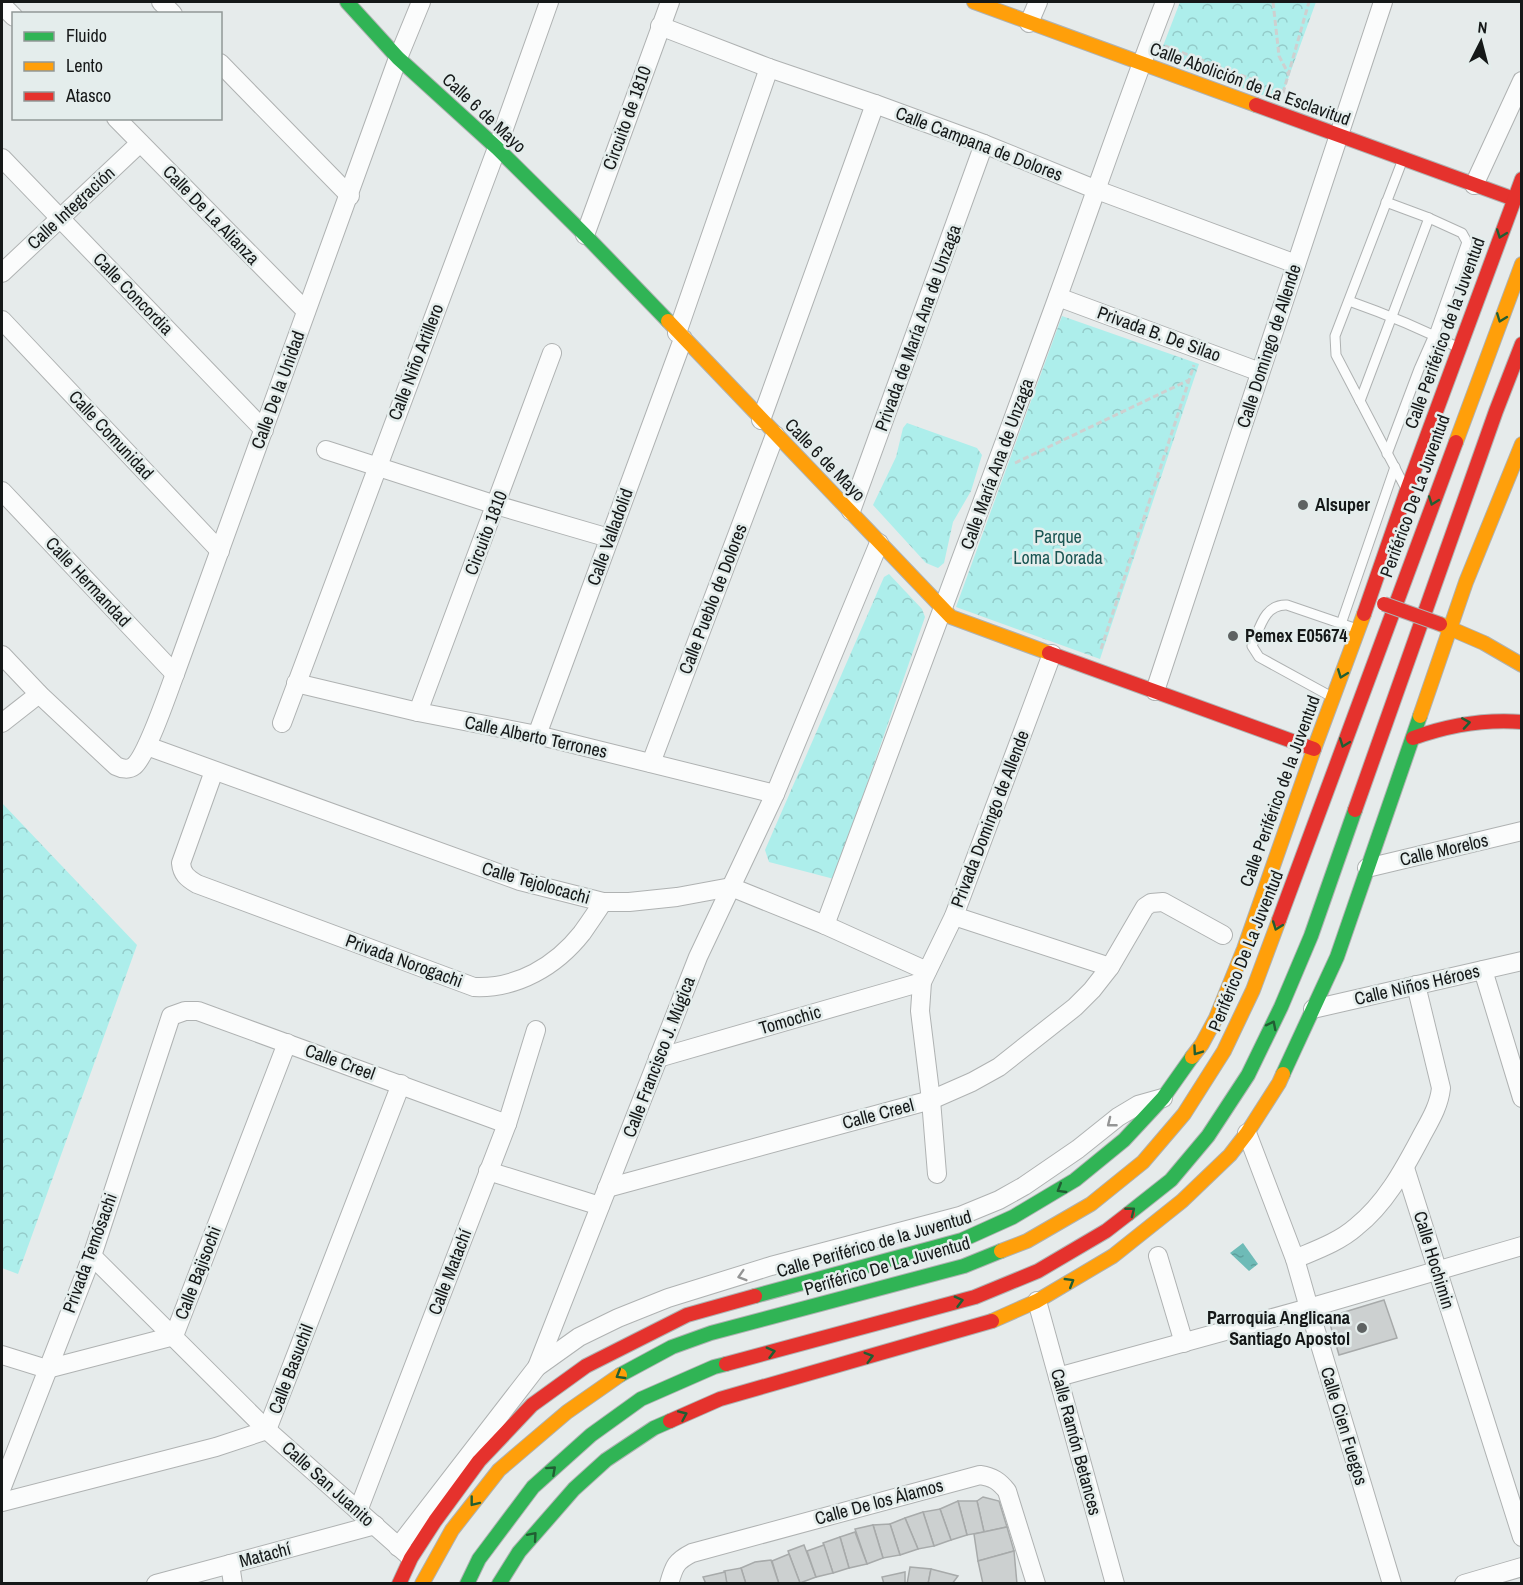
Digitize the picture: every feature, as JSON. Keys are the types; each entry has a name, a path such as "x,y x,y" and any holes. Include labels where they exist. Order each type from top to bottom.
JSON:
{"main road":[{"name":"Calle 6 de Mayo","path":"346,2 398,58 496,148 585,235 951,617 1314,749"},
{"name":"Calle Abolición de La Esclavitud","path":"974,2 1514,199"},
{"name":"Calle Periférico de la Juventud","path":"399,1584 405,1552 435,1521 479,1461 532,1405 586,1366 687,1315 962,1240 1013,1217 1075,1180 1124,1140 1163,1098 1202,1044 1216,1018 1244,950 1332,698 1359,630 1407,490 1521,179"},
{"name":"Periférico De La Juventud","path":"422,1584 452,1530 499,1470 567,1412 617,1377 672,1347 711,1333 964,1266 1027,1241 1091,1204 1143,1162 1184,1114 1224,1052 1252,990 1521,264"},
{"path":"467,1584 479,1559 532,1487 591,1435 642,1399 714,1367 975,1297 1038,1271 1106,1231 1171,1180 1208,1136 1248,1075 1281,1007 1311,936 1521,344"},
{"path":"499,1584 519,1552 574,1489 606,1460 654,1428 720,1399 991,1322 1037,1301 1113,1256 1182,1201 1230,1155 1279,1083 1337,957 1413,738 1445,626 1466,582 1521,444"},
{"path":"1521,465 1521,477"},
{"path":"1369,599 1445,626 1484,643 1521,665"},
{"path":"1413,738 1442,727 1472,722 1503,720 1521,723"}],"street":[{"name":"Calle De la Unidad","path":"39,694 113,763 123,768 135,766 147,746 175,674 350,196 398,58 421,2"},
{"name":"Calle Niño Artillero","path":"282,723 549,2"},
{"name":"Circuito de 1810","path":"585,235 669,2"},
{"path":"1029,23 1038,2"},
{"name":"Calle María Ana de Unzaga","path":"825,925 944,610 1165,2"},
{"name":"Calle Domingo de Allende","path":"1155,691 1383,2"},
{"name":"Calle Campana de Dolores","path":"660,26 768,68 984,144 1097,190 1296,264"},
{"path":"222,65 350,196"},
{"name":"Calle Valladolid","path":"537,735 680,336 768,68"},
{"path":"1474,185 1521,81"},
{"path":"761,420 874,104"},
{"name":"Calle De La Alianza","path":"118,120 306,311"},
{"name":"Calle Integración","path":"2,273 140,142"},
{"name":"Privada de María Ana de Unzaga","path":"851,511 984,144"},
{"name":"Calle Concordia","path":"2,158 264,430"},
{"name":"Privada B. De Silao","path":"1058,297 1260,372"},
{"name":"Calle Comunidad","path":"2,320 220,551"},
{"name":"Circuito 1810","path":"418,712 552,353"},
{"name":"Calle Pueblo de Dolores","path":"651,763 775,435"},
{"path":"326,450 496,505 609,538"},
{"name":"Calle Hermandad","path":"2,491 175,674"},
{"name":"Calle Francisco J. Múgica","path":"405,1552 537,1367 698,957 775,794 879,543"},
{"name":"Privada Domingo de Allende","path":"925,976 954,916 1052,654"},
{"path":"2,655 39,694 2,723"},
{"name":"Calle Alberto Terrones","path":"296,683 418,712 537,735 775,794"},
{"name":"Calle Tejolocachi","path":"147,746 520,881 603,902 677,897 731,887"},
{"name":"Privada Norogachi","path":"214,771 182,863 184,875 197,884 474,987 485,988 507,984 545,967 567,950 603,902"},
{"name":"Calle Morelos","path":"1367,868 1521,831"},
{"path":"731,887 825,925 925,976 920,1011 937,1174"},
{"name":"Calle Creel","path":"607,1188 931,1100 972,1082 999,1067 1075,1007 1092,990 1110,967 1145,907 1151,903 1163,902 1223,935"},
{"path":"954,916 1110,967"},
{"name":"Calle Niños Héroes","path":"1313,1009 1521,961"},
{"path":"1483,970 1521,1098"},
{"name":"Tomochic","path":"658,1058 925,976"},
{"path":"1295,1259 1329,1245 1355,1228 1378,1206 1405,1168 1438,1104 1441,1088 1416,985"},
{"name":"Calle Creel","path":"171,1016 185,1011 198,1011 507,1124"},
{"name":"Privada Temósachi","path":"2,1487 92,1256 171,1016"},
{"name":"Calle Matachí","path":"358,1511 507,1124 536,1030"},
{"name":"Calle Bajisochi","path":"47,1369 174,1336 287,1043"},
{"name":"Calle Basuchil","path":"2,1502 216,1447 267,1430 401,1084"},
{"path":"537,1367 579,1337 668,1298 771,1266 960,1216 999,1200 1078,1149 1118,1117 1138,1105 1163,1098"},
{"name":"Calle Cien Fuegos","path":"1247,1132 1295,1259 1392,1584"},
{"name":"Calle Hochimin","path":"1405,1168 1521,1536"},
{"path":"489,1171 600,1206"},
{"path":"1024,1186 1035,1204"},
{"path":"1058,1377 1308,1308 1521,1245"},
{"name":"Calle San Juanito","path":"92,1256 267,1430 405,1552"},
{"path":"1158,1256 1184,1343"},
{"name":"Calle Ramón Betances","path":"1037,1301 1115,1584"},
{"path":"2,1355 47,1369"},
{"name":"Calle De los Álamos","path":"669,1584 676,1563 692,1553 980,1475 993,1477 1007,1491 1036,1584"},
{"name":"Matachí","path":"156,1584 375,1525"},
{"path":"230,1564 233,1584"},
{"path":"1464,1584 1521,1567"}],"lane":[{"path":"1403,159 1335,336 1334,349 1407,490"},
{"path":"1386,202 1462,233 1467,242 1388,454"},
{"path":"1360,401 1429,218"},
{"path":"1349,301 1391,316 1460,348"},
{"path":"1341,624 1395,467"},
{"path":"1332,698 1259,657 1252,646 1267,612 1281,605 1287,605 1359,630"}],"path":[{"path":"1273,2 1279,56 1288,73"},
{"path":"1280,101 1309,2"},
{"path":"1163,45 1259,82 1264,89"},
{"path":"1100,652 1200,349"},
{"path":"1017,453 1014,464 1190,380"}],"green space":[{"path":"1180,2 1316,2 1280,101 1158,59"},
{"name":"Parque Loma Dorada","path":"1062,316 1199,364 1100,659 956,607"},
{"path":"907,423 977,448 982,455 971,491 953,522 944,563 938,568 926,563 873,505 896,457 903,428"},
{"path":"889,574 922,609 925,617 834,879 769,862 765,850 884,577"},
{"path":"2,803 137,945 18,1274 2,1268"}],"water":[{"path":"1243,1243 1258,1264 1249,1271 1230,1253"}],"building":[{"name":"Parroquia Anglicana Santiago Apostol","path":"1384,1300 1397,1338 1339,1355 1328,1317"},
{"path":"983,1497 999,1501 1007,1527 984,1532 977,1501"},
{"path":"958,1501 977,1501 984,1532 967,1535"},
{"path":"958,1501 967,1535 951,1540 940,1509"},
{"path":"940,1509 951,1540 934,1546 923,1512"},
{"path":"923,1512 934,1546 918,1549 905,1518"},
{"path":"905,1518 918,1549 900,1555 890,1524"},
{"path":"890,1524 900,1555 883,1558 873,1525"},
{"path":"873,1525 883,1558 867,1564 855,1529"},
{"path":"1007,1527 1014,1551 978,1561 974,1534"},
{"path":"855,1532 867,1564 849,1568 840,1537"},
{"path":"840,1537 849,1568 833,1573 823,1543"},
{"path":"804,1545 816,1577 800,1583 788,1551"},
{"path":"824,1545 833,1573 816,1577 807,1551"},
{"path":"1014,1551 1017,1584 983,1584 978,1561"},
{"path":"789,1554 800,1583 779,1584 772,1561"},
{"path":"771,1560 779,1584 746,1584 741,1568 755,1562"},
{"path":"910,1567 931,1569 928,1584 907,1584"},
{"path":"741,1568 746,1584 727,1584 724,1571"},
{"path":"931,1569 958,1576 952,1584 928,1584"},
{"path":"725,1572 727,1584 706,1584 703,1577"},
{"path":"905,1572 905,1584 884,1584 882,1577"}],"traffic: fast":[{"path":"347,2 398,58 497,148 668,321"},
{"path":"1283,1074 1337,957 1420,716"},
{"path":"1128,1214 1171,1180 1208,1136 1248,1075 1281,1007 1311,936 1355,810"},
{"path":"755,1296 962,1240 1013,1217 1075,1180 1124,1140 1163,1098 1192,1057"},
{"path":"620,1375 672,1347 711,1333 964,1266 1001,1251"},
{"path":"467,1584 479,1559 533,1487 591,1435 641,1399 726,1364"},
{"path":"499,1584 519,1552 574,1489 606,1460 654,1428 670,1421"}],"traffic: slow":[{"path":"974,2 1256,105"},
{"path":"1456,442 1522,264"},
{"path":"668,321 951,617 1049,653"},
{"path":"1420,716 1466,582 1522,444"},
{"path":"1192,1057 1216,1018 1244,949 1364,614"},
{"path":"1440,624 1484,643 1522,665"},
{"path":"1001,1251 1027,1241 1091,1204 1143,1162 1184,1114 1224,1051 1253,990 1279,920"},
{"path":"992,1321 1037,1301 1113,1256 1182,1201 1230,1155 1247,1133 1283,1074"},
{"path":"422,1584 452,1530 499,1470 567,1412 620,1375"}],"traffic: jam":[{"path":"1256,105 1514,199"},
{"path":"1364,614 1407,490 1522,179"},
{"path":"1355,810 1496,411 1522,344"},
{"path":"1279,920 1456,442"},
{"path":"1384,604 1440,624"},
{"path":"1049,653 1314,749"},
{"path":"1413,738 1467,724 1494,721 1522,722"},
{"path":"726,1364 975,1297 1038,1271 1106,1231 1128,1214"},
{"path":"399,1584 411,1558 435,1521 479,1461 532,1405 586,1366 687,1315 755,1296"},
{"path":"670,1421 720,1399 992,1321"}],"place":[{"name":"Alsuper","path":"1303,505"},
{"name":"Pemex E05674","path":"1233,636"},
{"name":"Parroquia Anglicana Santiago Apostol","path":"1362,1328"}]}
